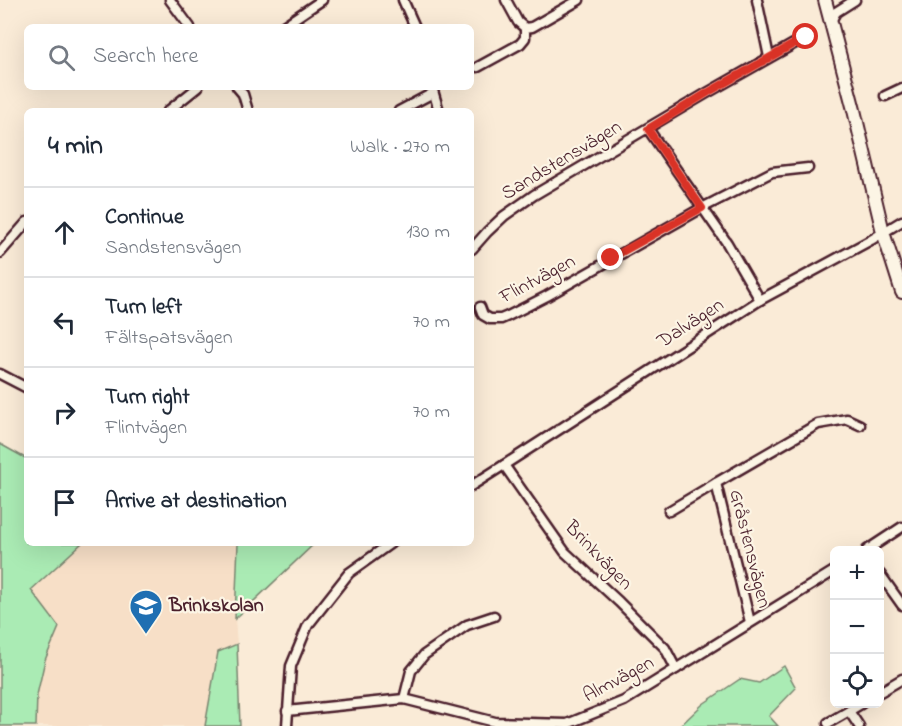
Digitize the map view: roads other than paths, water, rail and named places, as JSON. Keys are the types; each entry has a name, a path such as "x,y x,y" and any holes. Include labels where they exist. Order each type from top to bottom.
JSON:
{"street":[{"path":"170,0 188,24"},
{"path":"286,24 322,0"},
{"path":"403,0 414,24"},
{"path":"506,0 518,22 525,28 532,27 579,0"},
{"path":"757,0 769,57"},
{"path":"825,0 883,232 902,292"},
{"path":"830,24 836,12 855,0"},
{"path":"478,67 520,44 525,38 525,28"},
{"name":"Sandstensvägen","path":"474,247 504,216 534,195 806,37"},
{"path":"885,96 902,88"},
{"path":"172,108 194,90"},
{"path":"240,90 247,108"},
{"path":"404,108 432,90 438,108"},
{"path":"648,129 727,243 760,300"},
{"name":"Flintvägen","path":"480,307 483,315 490,319 501,319 772,172 808,168"},
{"name":"Dalvägen","path":"504,465 760,300 902,221"},
{"path":"0,253 24,226"},
{"path":"0,374 24,386"},
{"name":"Gråstensvägen","path":"669,511 818,424 848,419 860,425"},
{"path":"474,484 504,465"},
{"name":"Brinkvägen","path":"504,465 565,552 665,648 676,669"},
{"name":"Gråstensvägen","path":"716,483 750,622"},
{"path":"873,546 902,527"},
{"path":"287,726 291,666 308,625 349,573 387,546"},
{"name":"Almvägen","path":"287,711 404,699 495,722 567,724 624,701 830,573"},
{"path":"884,581 902,605"},
{"path":"404,699 411,671 424,655 467,625 494,616"},
{"path":"884,689 902,679"},
{"path":"828,723 854,708"},
{"path":"849,711 859,726"}],"place":[{"name":"Brinkskolan","path":"146,635"}]}
